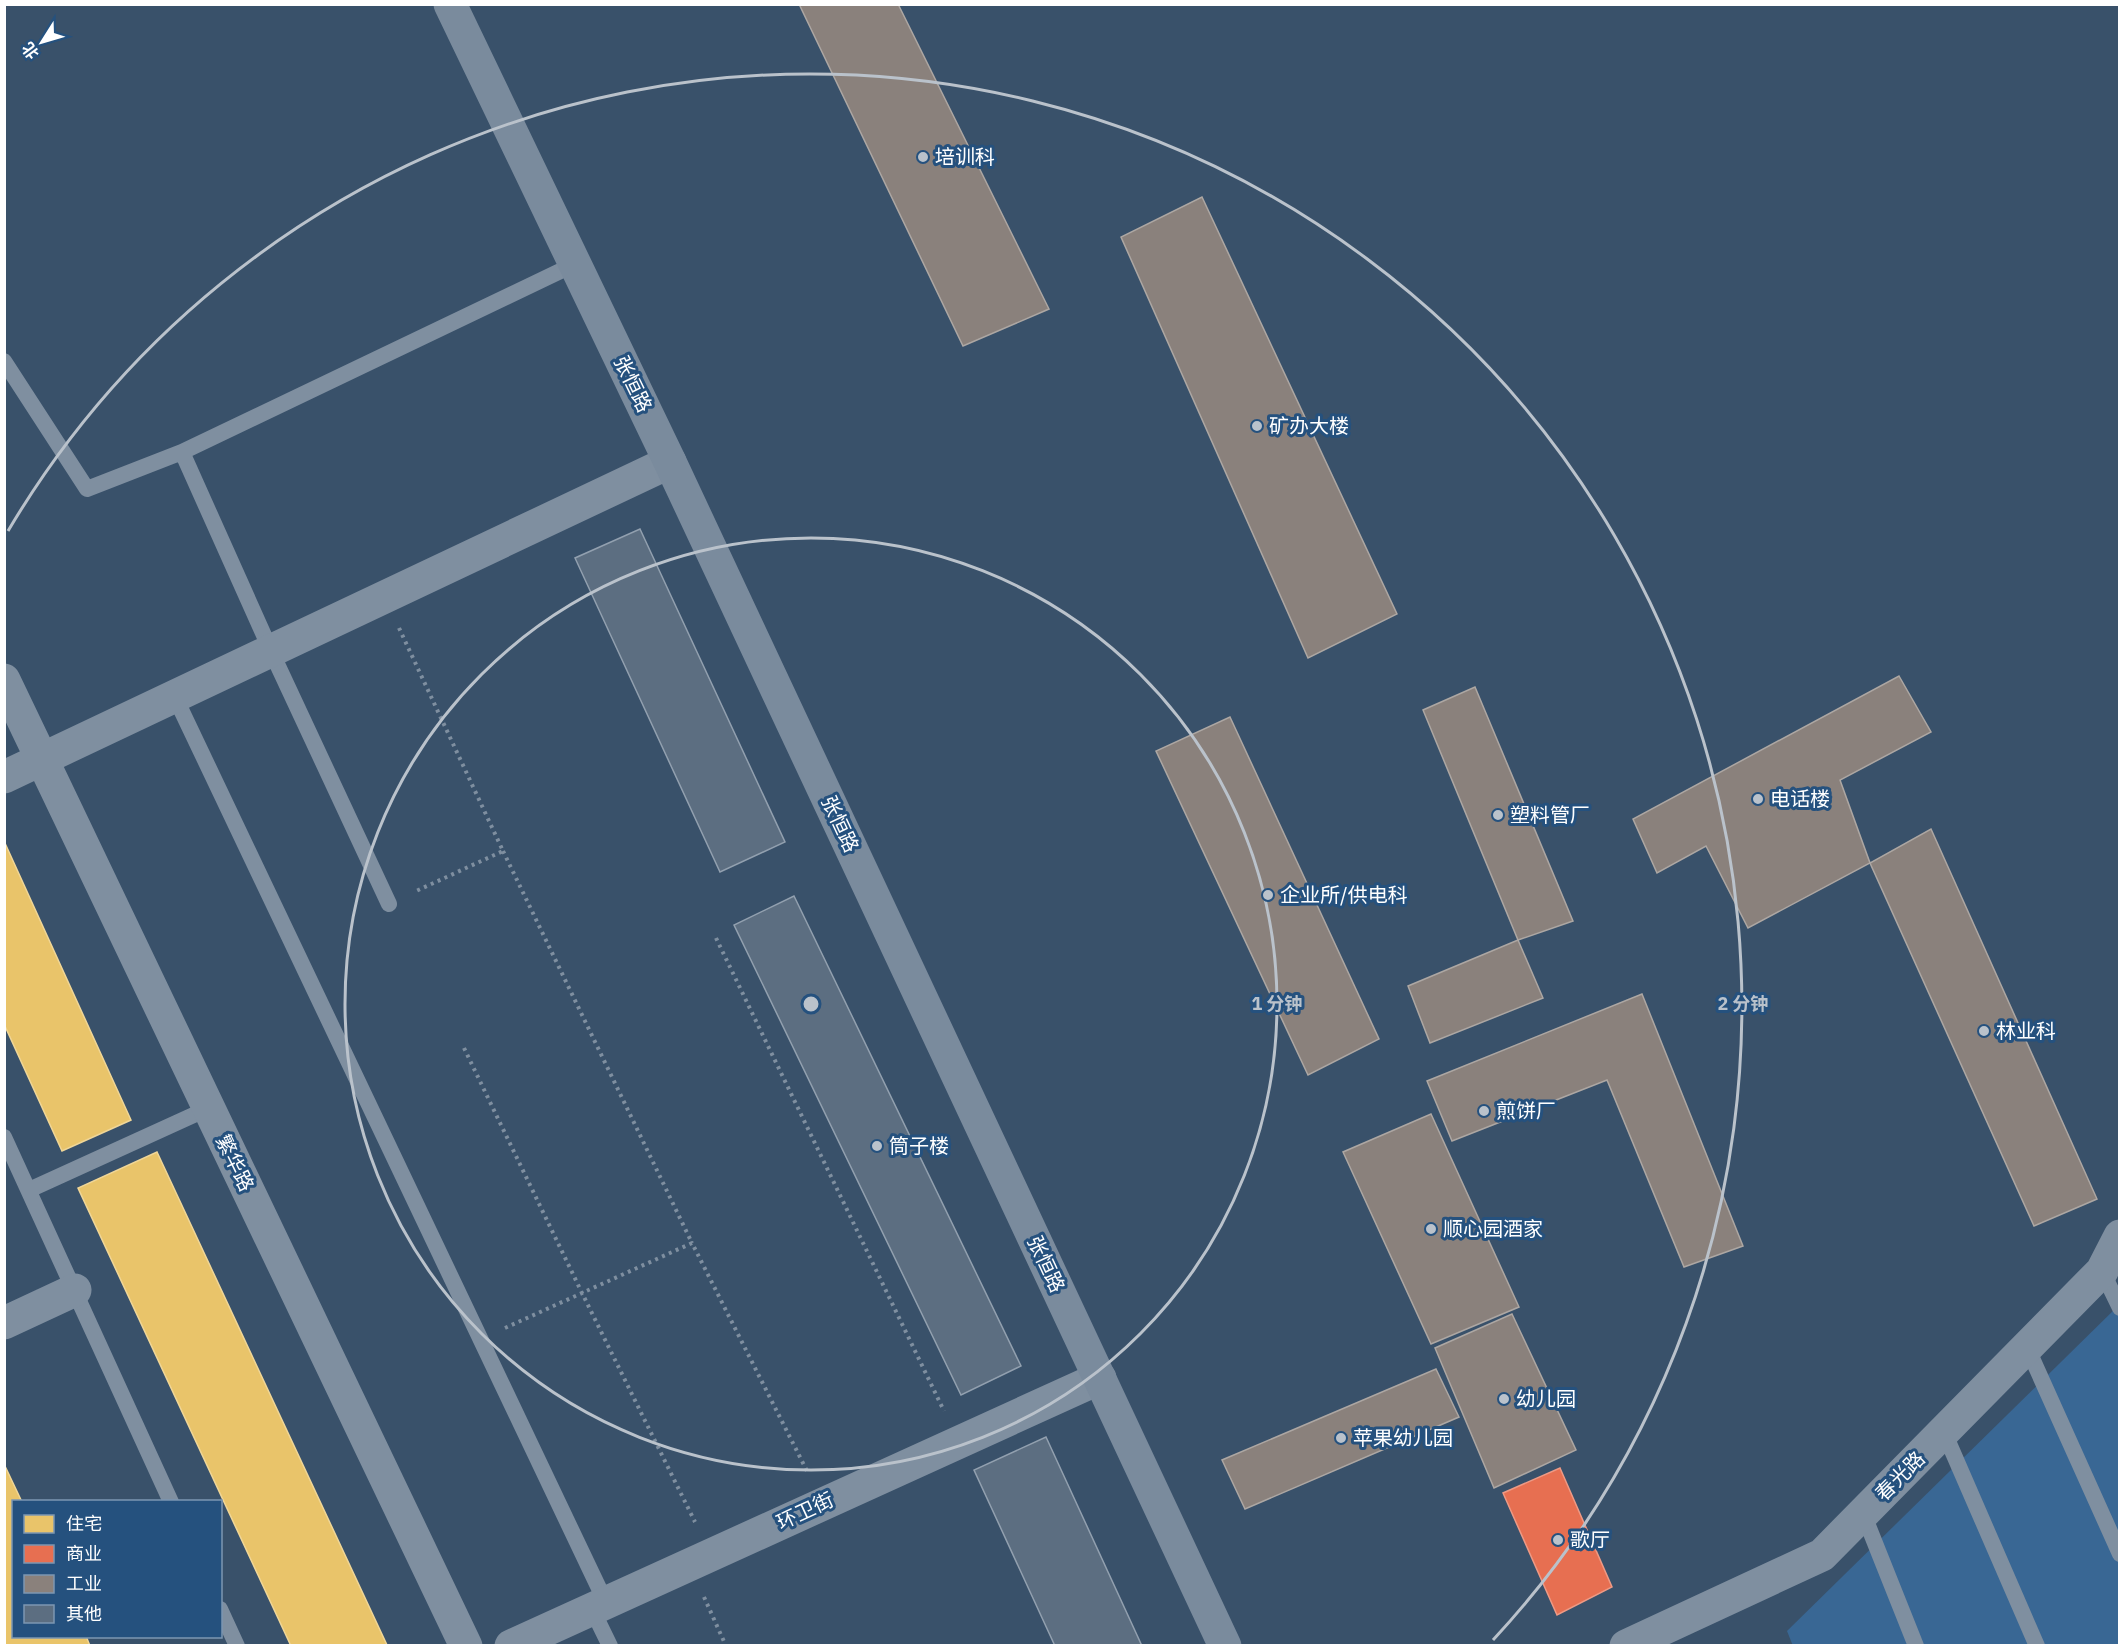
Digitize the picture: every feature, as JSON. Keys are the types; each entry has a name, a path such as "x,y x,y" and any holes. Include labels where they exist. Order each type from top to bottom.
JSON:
{"main road":[{"name":"张恒路","path":"450,4 670,462 1225,1646"}],"street":[{"path":"4,777 670,462"},
{"name":"繁华路","path":"4,680 466,1646"},
{"name":"春光路","path":"1626,1646 1822,1555 2102,1271 2120,1236"},
{"path":"4,1323 75,1290"},
{"name":"环卫街","path":"511,1646 1100,1378"}],"lane":[{"path":"4,361 87,489 182,452 575,264"},
{"path":"182,452 271,651 389,904"},
{"path":"175,697 480,1340 599,1606 610,1646"},
{"path":"28,1190 208,1108"},
{"path":"4,1137 170,1500"},
{"path":"2102,1271 2120,1308"},
{"path":"2027,1347 2120,1554"},
{"path":"1944,1432 2037,1646"},
{"path":"1863,1513 1916,1646"},
{"path":"222,1613 237,1646"}],"path":[{"path":"385,597 503,851 692,1243 823,1503"},
{"path":"389,904 503,851"},
{"path":"716,938 958,1442"},
{"path":"464,1048 582,1293 700,1560 726,1646"},
{"path":"480,1340 692,1243"}],"shaded area":[{"path":"2119,1305 2119,1645 1793,1646 1787,1631"}],"building: 住宅":[{"path":"4,841 131,1120 62,1151 4,1024"},
{"path":"157,1152 387,1645 291,1646 78,1188"},
{"path":"4,1464 21,1500 12,1500 12,1638 87,1638 90,1646 4,1646"}],"building: 商业":[{"name":"歌厅","path":"1560,1468 1612,1587 1557,1615 1503,1493"}],"building: 工业":[{"name":"培训科","path":"799,4 898,4 1049,309 963,346"},
{"name":"矿办大楼","path":"1202,197 1397,614 1308,658 1121,237"},
{"name":"电话楼","path":"1899,676 1931,732 1840,780 1870,863 1748,928 1706,846 1657,873 1633,819"},
{"name":"塑料管厂","path":"1475,687 1573,921 1518,940 1423,710"},
{"name":"企业所/供电科","path":"1230,717 1379,1039 1308,1075 1156,751"},
{"name":"林业科","path":"1931,829 2097,1199 2034,1226 1870,863"},
{"path":"1518,940 1543,998 1430,1043 1408,986"},
{"name":"煎饼厂","path":"1642,994 1743,1246 1684,1267 1607,1080 1452,1141 1427,1081"},
{"name":"顺心园酒家","path":"1431,1114 1519,1307 1431,1344 1343,1152"},
{"name":"幼儿园","path":"1512,1314 1576,1450 1494,1488 1435,1348"},
{"name":"苹果幼儿园","path":"1436,1369 1459,1417 1245,1509 1222,1460"}],"building: 其他":[{"path":"640,529 785,842 720,872 575,558"},
{"name":"筒子楼","path":"794,896 1021,1366 961,1395 734,925"},
{"path":"1046,1437 1142,1646 1055,1646 974,1470"}],"place":[{"name":"培训科","path":"923,157"},
{"name":"矿办大楼","path":"1257,426"},
{"name":"电话楼","path":"1758,799"},
{"name":"塑料管厂","path":"1498,815"},
{"name":"企业所/供电科","path":"1268,895"},
{"name":"林业科","path":"1984,1031"},
{"name":"煎饼厂","path":"1484,1111"},
{"name":"筒子楼","path":"877,1146"},
{"name":"顺心园酒家","path":"1431,1229"},
{"name":"幼儿园","path":"1504,1399"},
{"name":"苹果幼儿园","path":"1341,1438"},
{"name":"歌厅","path":"1558,1540"}]}
